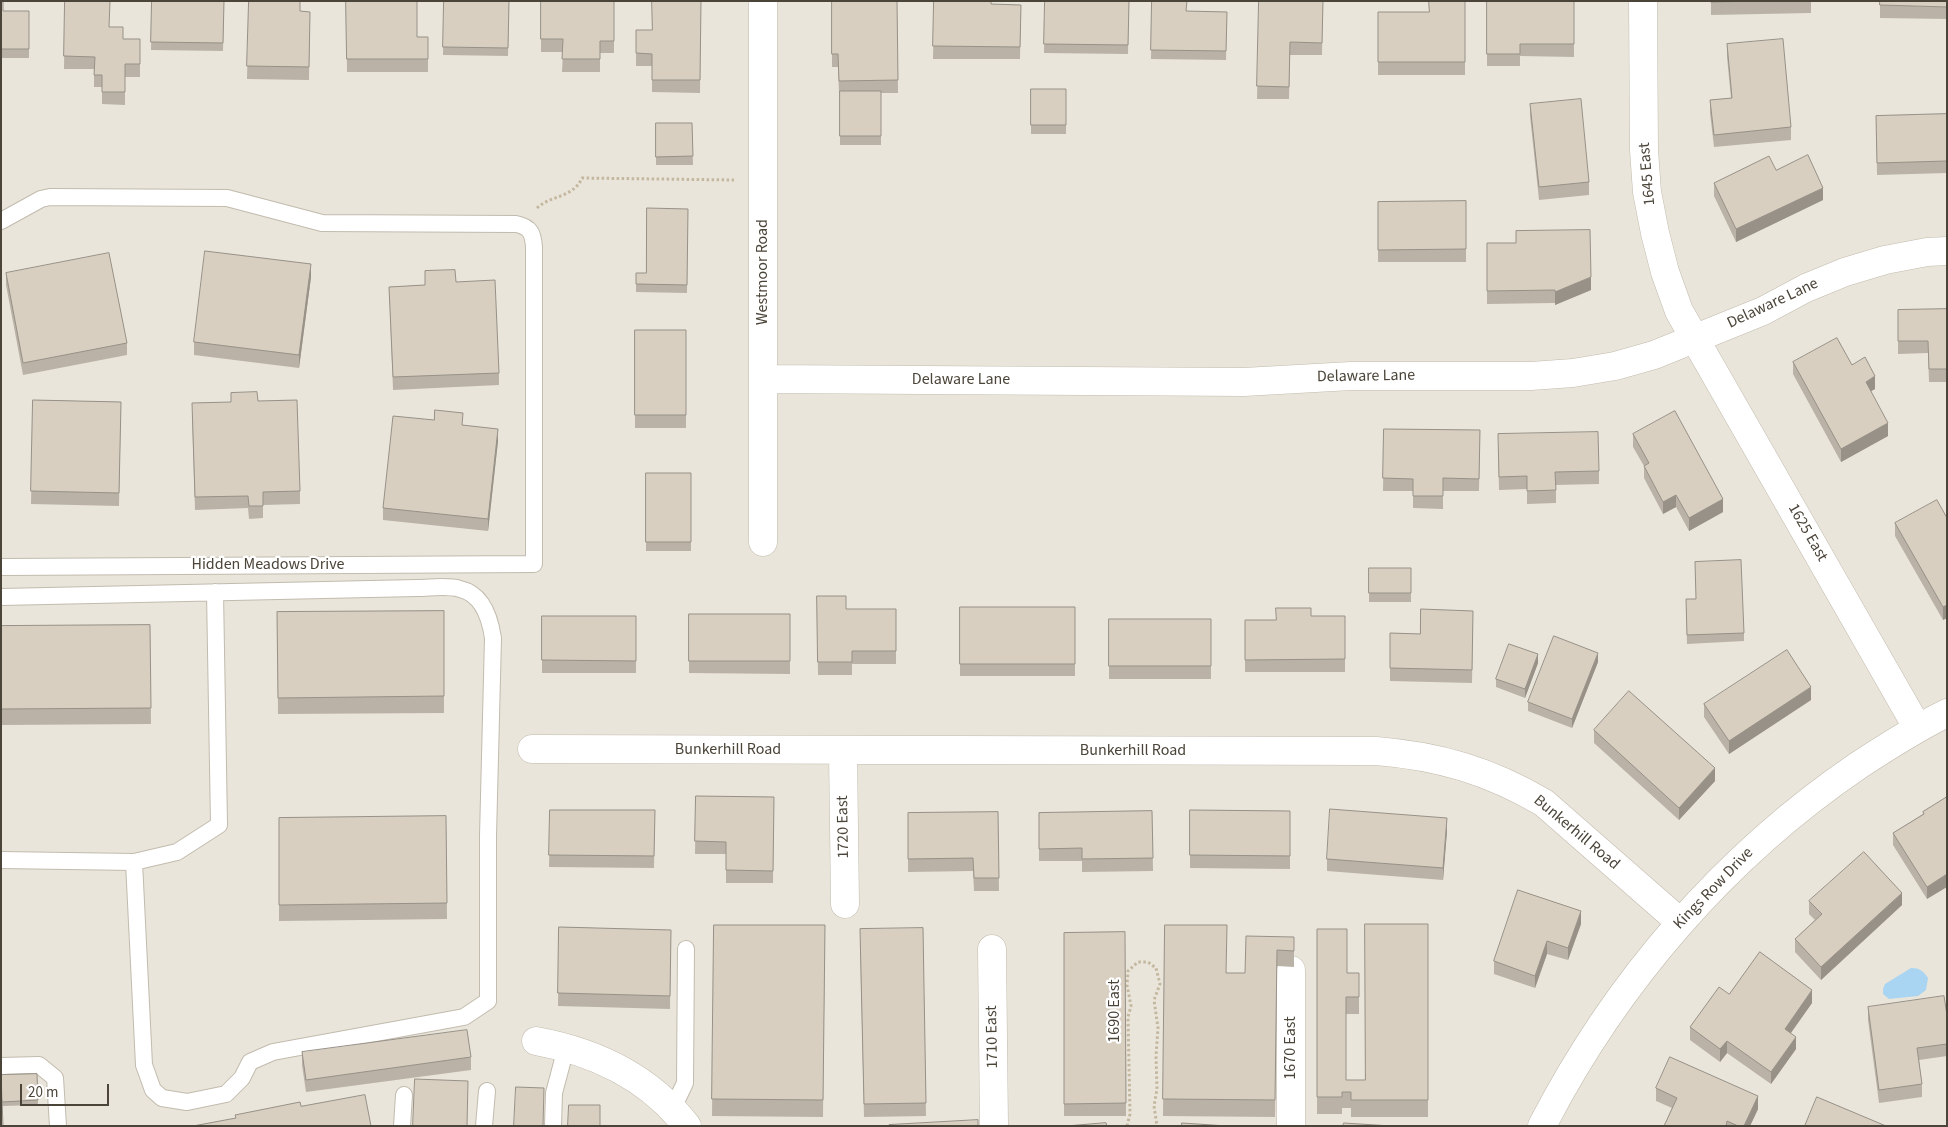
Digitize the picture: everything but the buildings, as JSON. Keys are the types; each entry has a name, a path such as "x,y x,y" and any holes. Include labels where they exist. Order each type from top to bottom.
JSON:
{"street":[{"name":"Westmoor Road","path":"763,1 763,542"},
{"name":"1645 East","path":"1643,1 1644,150 1647,192 1665,272 1679,311 1696,339"},
{"name":"Delaware Lane","path":"763,379 1244,382 1352,376 1531,376 1573,373 1635,361 1696,339 1845,272 1885,260 1927,252 1947,251"},
{"name":"1625 East","path":"1696,339 1917,727"},
{"name":"Kings Row Drive","path":"1542,1126 1559,1093 1587,1047 1619,1002 1680,922 1712,887 1770,833 1833,783 1917,727 1947,712"},
{"name":"Bunkerhill Road","path":"532,749 1376,751 1435,758 1492,776 1519,788 1544,803 1680,922"},
{"name":"1720 East","path":"843,750 845,904"},
{"name":"1710 East","path":"992,949 994,1126"},
{"name":"1670 East","path":"1291,970 1291,1126"},
{"path":"536,1041 586,1053 624,1070 642,1082 680,1117"}],"lane":[{"path":"1,221 50,196 227,198 322,223 516,224 524,226"},
{"name":"Hidden Meadows Drive","path":"1,567 534,564 534,247 532,232 524,226"},
{"path":"1,597 417,588 461,589 475,596 484,606 490,618 493,638 488,836 488,1001 464,1018 273,1052 250,1062 242,1078 226,1094 187,1102 162,1098 152,1090 144,1064 134,862"},
{"path":"1,860 134,862 177,852 219,825 215,592"},
{"path":"680,1117 685,1083 686,948"},
{"path":"553,1126 554,1093 566,1048"},
{"path":"1,1066 39,1065 55,1078 58,1126"},
{"path":"484,1126 487,1091"},
{"path":"402,1126 404,1095"}],"path":[{"path":"524,226 538,206 546,200 567,194 579,186 582,178 737,180"},
{"name":"1690 East","path":"1127,1126 1130,1114 1128,1018 1131,1006 1127,978 1130,967 1142,961 1152,964 1156,968 1160,984 1154,1000 1158,1028 1156,1056 1158,1089 1154,1106 1156,1126"}],"shaded area":[{"path":"1,1 1947,1 1947,1126 1,1126"}],"water":[{"path":"1911,968 1925,973 1928,978 1926,990 1918,996 1889,999 1883,994 1885,984"}]}
